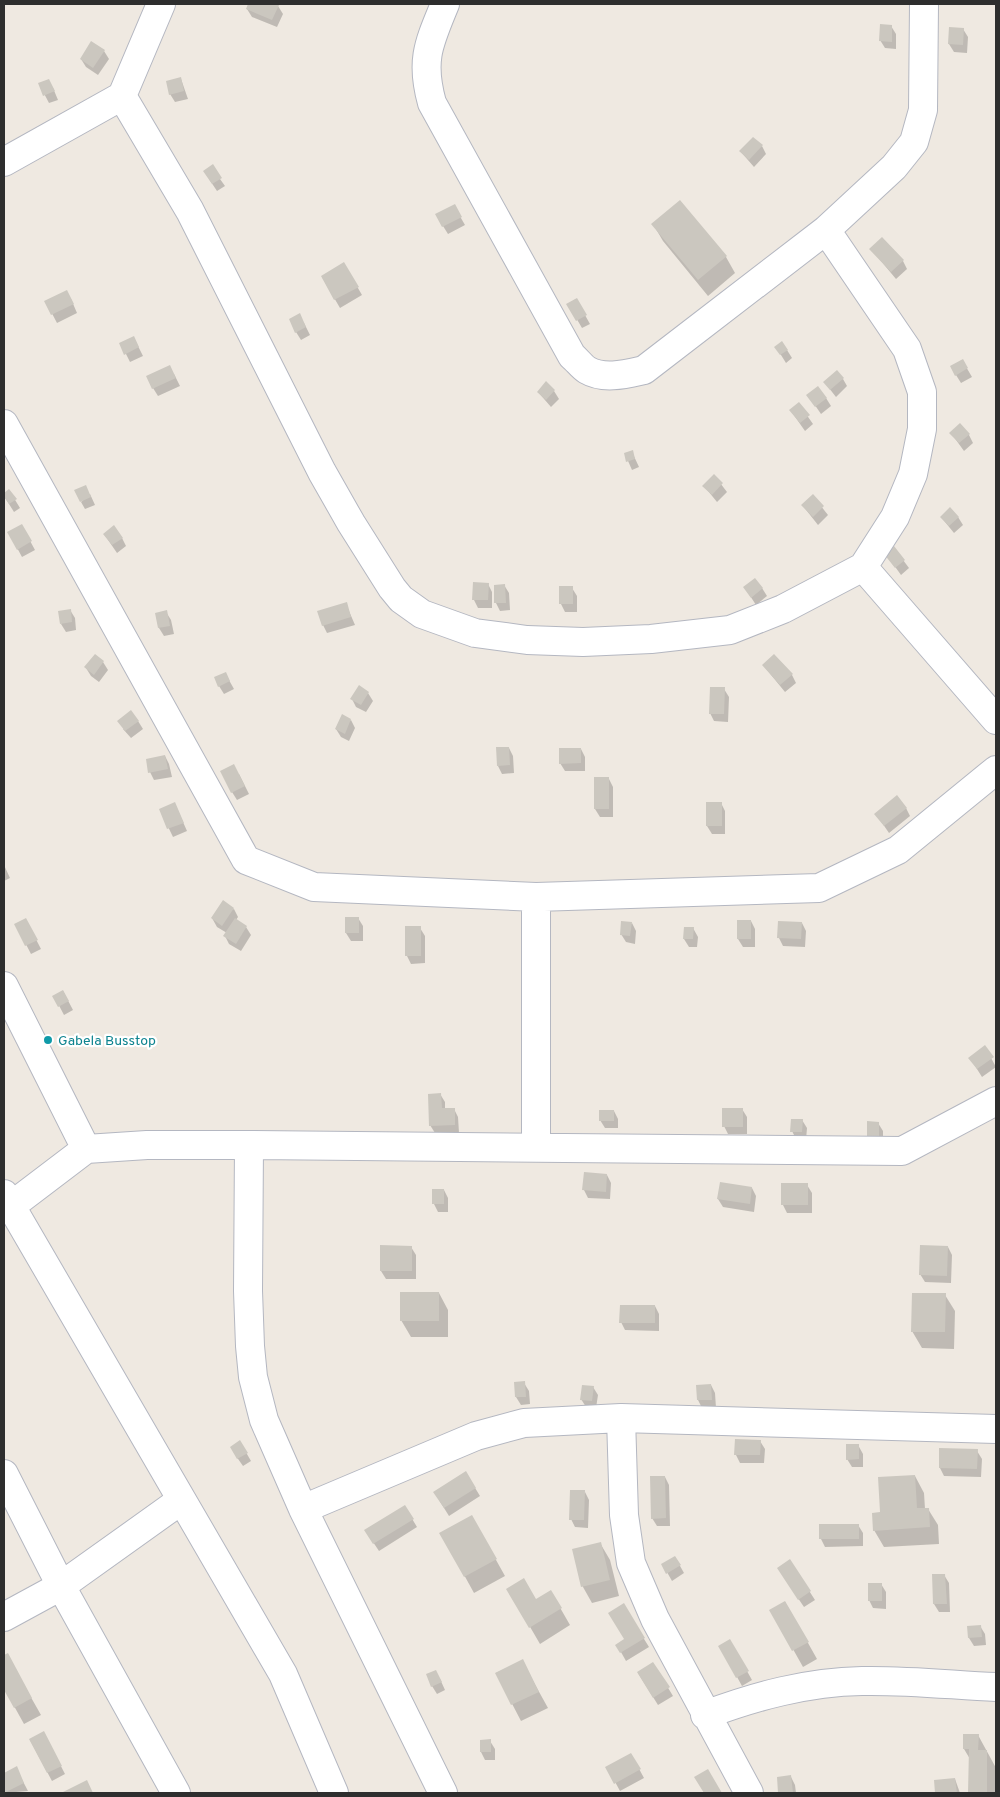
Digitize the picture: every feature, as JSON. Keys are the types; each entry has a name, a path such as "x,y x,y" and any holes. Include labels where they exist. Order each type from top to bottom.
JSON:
{"street":[{"path":"4,162 122,96 161,4"},
{"path":"445,4 425,58 426,84 432,103 568,348 587,370 603,375 620,375 644,370 826,230 894,167 914,142 923,110 924,4"},
{"path":"122,96 190,211 351,523 392,588 402,600 422,614 475,633 527,640 583,642 652,639 730,630 783,609 863,567 895,518 913,474 922,429 922,392 907,349 826,230"},
{"path":"4,424 246,860 314,887 536,896 819,888 898,850 996,770"},
{"path":"863,567 996,720"},
{"path":"536,896 536,1147"},
{"path":"4,986 86,1149"},
{"path":"334,1793 283,1674 180,1501 7,1200 86,1149 147,1145 249,1145 902,1151 996,1101"},
{"path":"249,1145 248,1292 253,1377 264,1420 303,1509 443,1793"},
{"path":"303,1509 458,1443 500,1428 524,1423 621,1418 996,1429"},
{"path":"621,1418 624,1514 631,1564 656,1619 749,1793"},
{"path":"4,1474 61,1586 176,1793"},
{"path":"4,1617 61,1586 180,1501"},
{"path":"706,1715 758,1696 806,1686 862,1681 996,1687"}],"building":[{"path":"248,4 279,5 272,20 246,9"},
{"path":"880,24 892,25 892,42 879,41"},
{"path":"949,27 964,28 963,45 948,44"},
{"path":"91,41 105,50 93,68 80,59"},
{"path":"181,77 184,91 169,95 166,81"},
{"path":"49,79 55,91 43,96 38,83"},
{"path":"753,137 763,145 749,160 739,151"},
{"path":"213,164 222,178 212,184 203,171"},
{"path":"680,200 727,256 698,280 651,224"},
{"path":"455,204 462,217 442,227 435,214"},
{"path":"882,237 904,260 891,272 869,249"},
{"path":"344,262 359,287 334,300 321,276"},
{"path":"67,290 74,304 51,315 44,301"},
{"path":"577,298 587,315 576,321 566,304"},
{"path":"300,313 306,327 295,333 289,319"},
{"path":"134,336 139,347 124,355 119,343"},
{"path":"782,341 788,350 780,355 774,347"},
{"path":"963,359 968,368 955,376 950,366"},
{"path":"170,365 176,378 152,389 146,376"},
{"path":"837,370 844,378 830,390 823,382"},
{"path":"546,381 555,390 546,400 537,392"},
{"path":"818,386 827,398 815,407 806,395"},
{"path":"799,402 810,415 800,423 789,410"},
{"path":"960,423 970,434 959,443 949,433"},
{"path":"633,450 635,459 626,462 624,453"},
{"path":"714,474 723,483 712,495 702,486"},
{"path":"86,485 91,497 80,502 74,490"},
{"path":"9,489 17,499 9,504 4,497 4,493"},
{"path":"813,494 824,506 813,517 801,505"},
{"path":"950,507 959,517 949,526 940,517"},
{"path":"22,524 32,541 17,550 7,532"},
{"path":"114,525 123,538 112,545 103,534"},
{"path":"894,546 905,560 895,568 884,554"},
{"path":"755,578 763,588 751,598 743,587"},
{"path":"473,582 489,583 488,600 472,600"},
{"path":"505,584 506,603 494,603 494,585"},
{"path":"559,586 573,586 573,604 559,604"},
{"path":"347,602 351,617 322,626 317,611"},
{"path":"71,609 72,622 60,624 58,611"},
{"path":"167,610 170,626 158,628 155,613"},
{"path":"95,654 104,661 94,675 84,667"},
{"path":"774,654 793,674 780,685 762,665"},
{"path":"226,672 230,681 218,687 214,677"},
{"path":"359,685 369,692 361,705 350,699"},
{"path":"710,687 725,687 724,714 709,714"},
{"path":"131,710 139,721 125,731 117,721"},
{"path":"342,714 351,719 345,734 335,729"},
{"path":"496,747 509,747 510,765 497,766"},
{"path":"559,748 581,748 581,763 559,764"},
{"path":"165,755 168,769 148,773 146,759"},
{"path":"234,764 245,786 231,793 220,771"},
{"path":"594,777 609,777 609,809 594,809"},
{"path":"897,795 907,808 884,826 874,814"},
{"path":"175,802 184,823 167,829 159,809"},
{"path":"706,802 722,802 722,826 706,826"},
{"path":"223,900 234,908 222,926 211,918"},
{"path":"345,917 359,917 359,933 345,933"},
{"path":"26,918 38,940 25,946 14,924"},
{"path":"235,918 247,926 236,944 223,936"},
{"path":"737,920 751,920 751,939 737,939"},
{"path":"621,921 632,922 630,936 620,935"},
{"path":"778,921 802,922 801,939 777,938"},
{"path":"405,926 421,926 421,956 405,956"},
{"path":"684,927 694,927 693,939 683,939"},
{"path":"63,990 69,1001 58,1007 52,996"},
{"path":"985,1045 994,1057 977,1069 968,1058"},
{"path":"441,1093 442,1108 455,1108 455,1125 429,1126 428,1094"},
{"path":"722,1108 743,1108 743,1127 722,1127"},
{"path":"599,1110 614,1110 614,1121 599,1121"},
{"path":"791,1119 803,1119 802,1132 790,1132"},
{"path":"867,1121 879,1122 879,1137 867,1136"},
{"path":"584,1172 607,1174 606,1192 582,1190"},
{"path":"720,1182 752,1187 750,1204 717,1199"},
{"path":"781,1183 808,1183 808,1205 781,1205"},
{"path":"432,1189 444,1189 444,1204 432,1204"},
{"path":"380,1245 412,1246 412,1271 380,1271"},
{"path":"920,1245 948,1246 947,1276 919,1275"},
{"path":"400,1292 439,1292 439,1321 400,1321"},
{"path":"912,1293 946,1293 945,1332 911,1332"},
{"path":"620,1305 655,1305 655,1323 619,1323"},
{"path":"525,1381 526,1397 515,1397 514,1382"},
{"path":"711,1384 712,1400 697,1400 696,1385"},
{"path":"582,1385 594,1386 592,1401 580,1400"},
{"path":"735,1439 761,1440 760,1455 734,1455"},
{"path":"240,1440 248,1453 237,1459 230,1447"},
{"path":"846,1444 859,1444 859,1459 846,1460"},
{"path":"939,1448 978,1449 977,1469 939,1468"},
{"path":"466,1471 476,1488 444,1508 433,1492"},
{"path":"915,1475 917,1508 929,1508 930,1527 873,1531 872,1513 880,1512 878,1477"},
{"path":"650,1476 665,1476 666,1518 651,1519"},
{"path":"570,1490 585,1490 584,1520 569,1520"},
{"path":"405,1505 414,1519 373,1544 364,1530"},
{"path":"472,1515 497,1559 464,1577 439,1533"},
{"path":"819,1524 859,1524 859,1539 819,1539"},
{"path":"601,1542 610,1580 581,1587 572,1549"},
{"path":"675,1556 681,1565 666,1574 661,1564"},
{"path":"790,1559 811,1591 798,1600 777,1568"},
{"path":"932,1574 945,1574 947,1604 933,1604"},
{"path":"524,1578 536,1599 551,1590 562,1608 529,1628 506,1589"},
{"path":"868,1583 882,1583 882,1601 868,1601"},
{"path":"785,1601 809,1642 792,1651 769,1610"},
{"path":"624,1603 645,1638 620,1653 615,1645 624,1639 608,1613"},
{"path":"981,1625 982,1637 968,1638 967,1626"},
{"path":"730,1639 749,1671 736,1678 718,1646"},
{"path":"8,1653 32,1698 14,1708 4,1690 4,1655"},
{"path":"523,1659 539,1692 511,1705 495,1673"},
{"path":"653,1662 670,1687 653,1698 637,1672"},
{"path":"436,1670 442,1682 431,1687 426,1674"},
{"path":"44,1731 62,1766 47,1773 29,1739"},
{"path":"963,1734 979,1734 978,1750 987,1750 987,1793 968,1793 969,1749 963,1749"},
{"path":"491,1739 491,1752 480,1752 480,1740"},
{"path":"631,1753 641,1769 614,1784 605,1767"},
{"path":"17,1766 24,1783 4,1793 4,1773"},
{"path":"708,1769 722,1793 704,1793 694,1777"},
{"path":"791,1775 793,1793 778,1793 777,1777"},
{"path":"955,1778 957,1793 935,1793 934,1780"},
{"path":"87,1780 93,1793 61,1793"}],"place":[{"name":"Gabela Busstop","path":"48,1040"}]}
